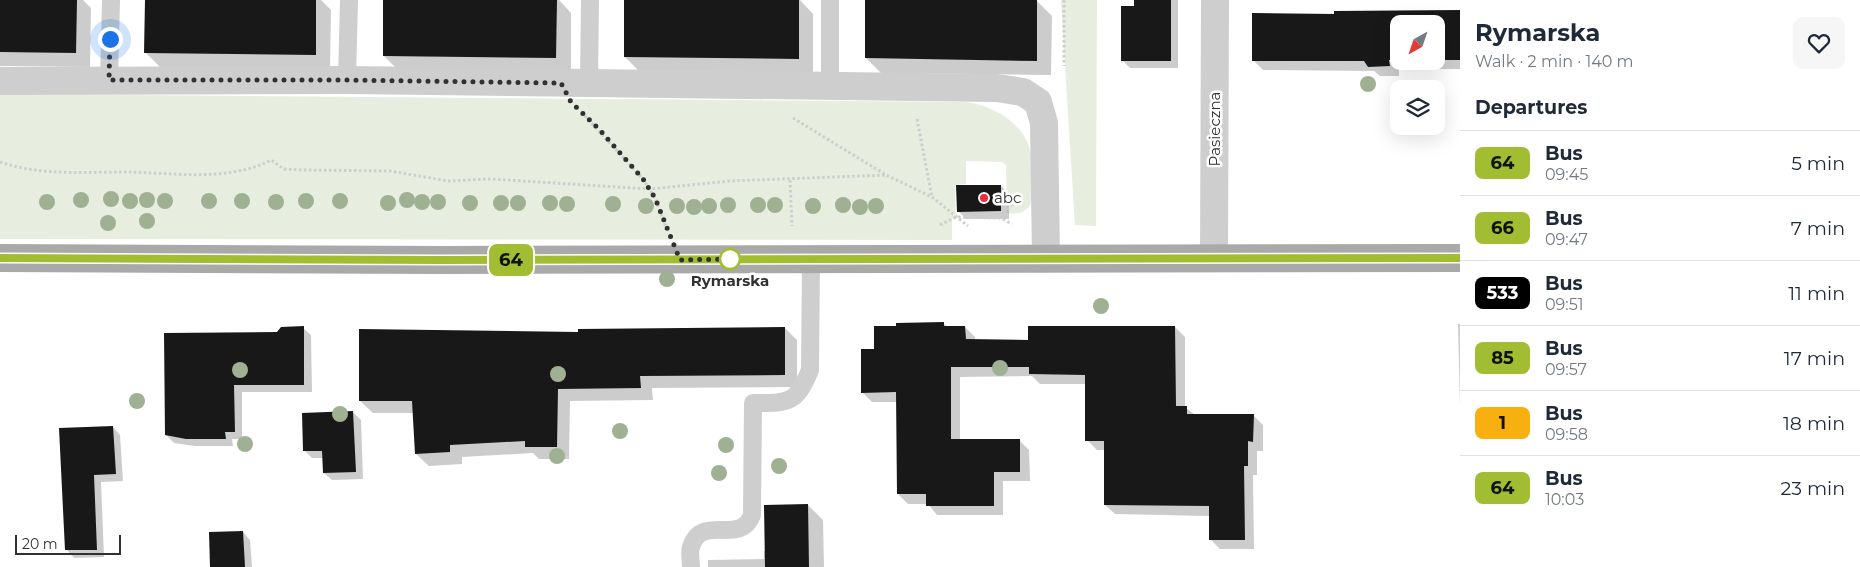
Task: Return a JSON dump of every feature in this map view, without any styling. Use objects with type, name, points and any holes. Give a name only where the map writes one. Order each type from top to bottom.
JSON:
[{"type":"main road","points":[[0,258],[680,260],[1214,257],[1460,258]]},
{"type":"street","name":"Pasieczna","points":[[1214,257],[1215,0]]},
{"type":"street","points":[[0,80],[347,80],[997,88],[1023,92],[1038,102],[1044,123],[1046,258]]},
{"type":"lane","points":[[109,80],[111,0]]},
{"type":"lane","points":[[347,80],[349,0]]},
{"type":"lane","points":[[589,84],[590,0]]},
{"type":"lane","points":[[830,0],[830,87]]},
{"type":"lane","points":[[691,567],[691,547],[698,536],[710,530],[740,530],[748,524],[752,515],[753,403],[784,403],[792,399],[800,390],[810,370],[811,259]]},
{"type":"path","points":[[1064,0],[1064,66]]},
{"type":"path","points":[[561,83],[571,102],[599,129],[643,179],[680,260]]},
{"type":"path","points":[[767,86],[776,103],[793,119],[886,175],[932,197],[971,228]]},
{"type":"path","points":[[910,87],[932,197]]},
{"type":"path","points":[[0,162],[46,171],[210,174],[241,171],[259,166],[271,160],[284,169],[390,171],[448,181],[491,179],[649,189],[729,181],[886,175]]},
{"type":"path","points":[[790,180],[793,233]]},
{"type":"path","points":[[956,217],[1001,218]]},
{"type":"green space","points":[[1061,0],[1097,0],[1096,226],[1075,225]]},
{"type":"green space","points":[[0,94],[967,102],[1002,114],[1022,133],[1027,141],[1031,155],[1034,185],[1028,208],[1018,213],[1007,213],[1006,165],[1002,162],[966,161],[966,184],[955,185],[956,219],[952,218],[952,240],[0,239]]},
{"type":"building","points":[[0,0],[77,0],[76,53],[0,52]]},
{"type":"building","points":[[145,0],[316,0],[316,55],[144,53]]},
{"type":"building","points":[[383,0],[557,0],[556,58],[383,56]]},
{"type":"building","points":[[624,0],[799,0],[799,59],[624,57]]},
{"type":"building","points":[[865,0],[1037,0],[1037,61],[865,58]]},
{"type":"building","points":[[1134,0],[1171,0],[1171,61],[1121,61],[1121,6],[1134,6]]},
{"type":"building","points":[[1460,10],[1460,60],[1445,60],[1445,15],[1390,15],[1390,66],[1368,67],[1364,61],[1252,61],[1252,13],[1334,14],[1334,11]]},
{"type":"building","points":[[956,185],[1001,185],[1001,211],[957,212]]},
{"type":"building","points":[[944,322],[944,326],[965,326],[966,339],[1028,340],[1028,326],[1175,326],[1176,406],[1187,406],[1187,414],[1254,414],[1253,442],[1248,441],[1248,466],[1244,466],[1245,540],[1209,540],[1209,506],[1104,505],[1104,441],[1085,441],[1085,375],[1029,374],[1029,367],[951,367],[951,439],[1020,439],[1020,472],[994,472],[994,506],[926,506],[926,494],[897,494],[896,392],[861,393],[861,349],[874,349],[874,326],[896,326],[896,323]]},
{"type":"building","points":[[304,326],[304,385],[234,385],[235,432],[225,432],[226,439],[186,439],[165,435],[164,333],[277,332],[281,327]]},
{"type":"building","points":[[785,327],[785,375],[640,376],[641,388],[558,389],[557,447],[525,447],[525,441],[450,445],[450,452],[415,454],[412,401],[359,401],[359,329],[578,332],[578,329]]},
{"type":"building","points":[[353,411],[356,472],[323,473],[322,451],[303,451],[302,413]]},
{"type":"building","points":[[113,426],[116,474],[94,475],[97,550],[65,550],[59,428]]},
{"type":"building","points":[[808,504],[809,567],[765,567],[764,505]]},
{"type":"building","points":[[243,531],[245,567],[210,567],[209,532]]},
{"type":"bus line","name":"64","points":[[0,258],[443,260],[1460,258]]},
{"type":"place","name":"abc","points":[[984,198]]},
{"type":"place","name":"Rymarska","points":[[730,259]]},
{"type":"route","points":[[110,39],[109,80],[347,80],[561,83],[571,102],[599,129],[643,179],[655,198],[680,260],[730,259]]}]
